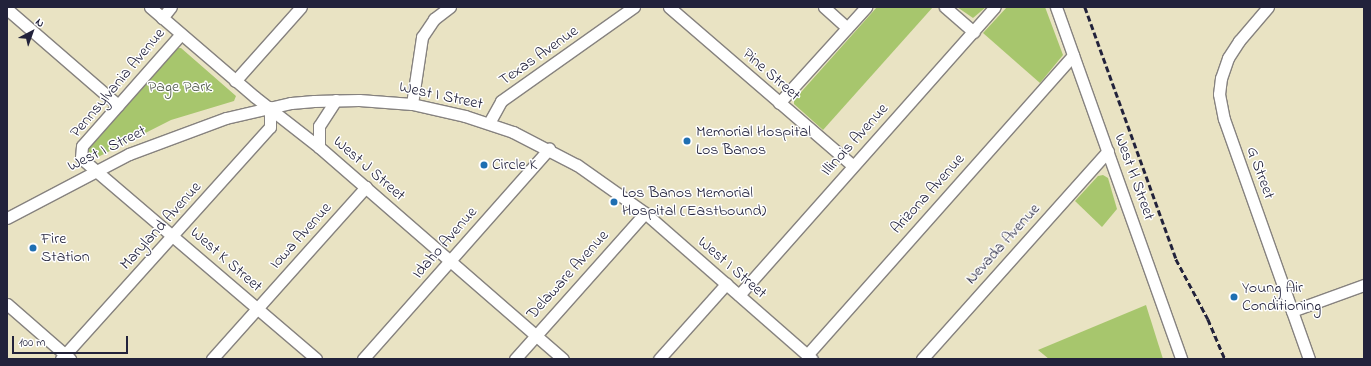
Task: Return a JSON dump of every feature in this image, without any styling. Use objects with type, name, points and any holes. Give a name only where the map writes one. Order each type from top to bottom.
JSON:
[{"type":"street","name":"West J Street","points":[[150,7],[235,81],[319,147],[366,187],[563,359]]},
{"type":"street","name":"Pennsylvania Avenue","points":[[162,18],[171,7]]},
{"type":"street","points":[[235,81],[301,7]]},
{"type":"street","points":[[412,104],[422,37],[434,19],[450,7]]},
{"type":"street","name":"Texas Avenue","points":[[489,123],[501,102],[634,7]]},
{"type":"street","name":"Pine Street","points":[[669,7],[853,166]]},
{"type":"street","points":[[824,7],[847,28]]},
{"type":"street","points":[[779,103],[866,7]]},
{"type":"street","points":[[945,7],[974,32]]},
{"type":"street","name":"Illinois Avenue","points":[[739,295],[995,7]]},
{"type":"street","name":"West H Street","points":[[1056,7],[1108,151],[1180,359]]},
{"type":"street","name":"G Street","points":[[1268,7],[1239,41],[1228,58],[1221,78],[1220,94],[1224,119],[1310,359]]},
{"type":"street","points":[[7,9],[118,105]]},
{"type":"street","name":"Pennsylvania Avenue","points":[[95,172],[81,158],[82,146],[181,34]]},
{"type":"street","name":"Arizona Avenue","points":[[810,357],[1073,55]]},
{"type":"street","points":[[319,147],[319,126],[336,100]]},
{"type":"street","name":"West I Street","points":[[7,218],[95,172],[189,130],[270,108],[336,100],[412,104],[489,123],[549,149],[606,184],[645,213],[810,357]]},
{"type":"street","name":"Maryland Avenue","points":[[66,358],[270,127],[270,108]]},
{"type":"street","name":"Idaho Avenue","points":[[363,359],[549,149]]},
{"type":"street","name":"Nevada Avenue","points":[[922,359],[1108,151]]},
{"type":"street","name":"West K Street","points":[[95,172],[174,236],[316,359]]},
{"type":"street","name":"Iowa Avenue","points":[[212,359],[366,187]]},
{"type":"street","name":"Delaware Avenue","points":[[515,359],[645,213]]},
{"type":"street","points":[[659,359],[726,284]]},
{"type":"street","points":[[1292,311],[1364,285]]},
{"type":"street","points":[[7,304],[66,358]]},
{"type":"green space","points":[[877,7],[933,7],[823,130],[794,104],[794,100]]},
{"type":"green space","points":[[957,7],[986,7],[973,18]]},
{"type":"green space","points":[[1007,7],[1045,7],[1063,55],[1040,83],[983,33]]},
{"type":"green space","name":"Page Park","points":[[176,48],[181,48],[236,96],[234,101],[171,120],[98,157],[94,156],[88,151],[88,147]]},
{"type":"green space","points":[[1103,175],[1108,178],[1117,209],[1102,227],[1075,201],[1098,176]]},
{"type":"green space","points":[[1146,305],[1163,359],[1049,359],[1038,350]]},
{"type":"railway","points":[[1085,7],[1176,259],[1208,319],[1225,359]]},
{"type":"place","name":"Memorial Hospital Los Banos","points":[[687,141]]},
{"type":"place","name":"Circle K","points":[[484,165]]},
{"type":"place","name":"Los Banos Memorial Hospital (Eastbound)","points":[[614,202]]},
{"type":"place","name":"Fire Station","points":[[33,248]]},
{"type":"place","name":"Young Air Conditioning","points":[[1234,297]]}]
